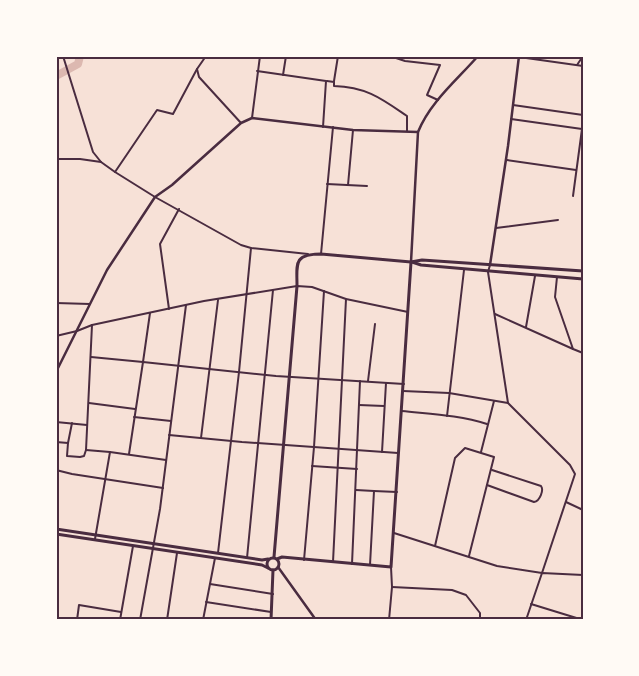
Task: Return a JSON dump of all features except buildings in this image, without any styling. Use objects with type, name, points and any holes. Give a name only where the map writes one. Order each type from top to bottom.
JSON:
[{"type":"main road","points":[[56,529],[247,558],[268,560],[282,558],[391,567],[404,384],[418,132],[422,122],[438,100],[478,56]]},
{"type":"main road","points":[[490,264],[514,105],[518,56]]},
{"type":"main road","points":[[56,372],[108,270],[155,197],[172,185],[241,122],[252,118],[354,130],[418,132]]},
{"type":"main road","points":[[314,620],[278,567],[279,563],[276,558],[297,286],[297,265],[302,257],[308,254],[321,254],[411,262],[464,270],[583,279]]},
{"type":"main road","points":[[411,262],[422,260],[583,272]]},
{"type":"main road","points":[[56,534],[262,565],[273,570]]},
{"type":"main road","points":[[268,560],[266,564],[268,568]]},
{"type":"main road","points":[[273,570],[278,567]]},
{"type":"main road","points":[[271,620],[273,570]]},
{"type":"street","points":[[63,56],[92,152],[101,162],[155,197],[241,244],[251,248],[308,254]]},
{"type":"street","points":[[115,172],[157,110],[173,114],[197,68],[206,56]]},
{"type":"street","points":[[252,118],[260,56]]},
{"type":"street","points":[[283,75],[286,56]]},
{"type":"street","points":[[338,56],[334,86],[353,87],[379,97],[408,116],[407,131]]},
{"type":"street","points":[[390,56],[440,65],[427,95],[438,100]]},
{"type":"street","points":[[518,56],[583,66]]},
{"type":"street","points":[[551,61],[553,56]]},
{"type":"street","points":[[577,65],[583,56]]},
{"type":"street","points":[[197,68],[199,77],[241,122]]},
{"type":"street","points":[[258,71],[334,82]]},
{"type":"street","points":[[323,127],[326,81]]},
{"type":"street","points":[[514,105],[583,115]]},
{"type":"street","points":[[511,119],[582,129],[582,141],[573,196]]},
{"type":"street","points":[[321,254],[333,127]]},
{"type":"street","points":[[348,185],[354,130]]},
{"type":"street","points":[[56,159],[80,159],[101,162]]},
{"type":"street","points":[[506,160],[576,170]]},
{"type":"street","points":[[328,184],[368,186]]},
{"type":"street","points":[[169,309],[160,244],[179,209]]},
{"type":"street","points":[[496,228],[558,220]]},
{"type":"street","points":[[218,553],[240,372],[251,248]]},
{"type":"street","points":[[490,264],[488,272],[508,403],[570,465],[575,474],[526,620]]},
{"type":"street","points":[[447,416],[464,270]]},
{"type":"street","points":[[526,328],[535,276]]},
{"type":"street","points":[[557,277],[555,297],[573,349]]},
{"type":"street","points":[[56,336],[77,331],[92,324],[186,305],[297,286],[312,287],[346,298],[408,312]]},
{"type":"street","points":[[247,558],[273,290]]},
{"type":"street","points":[[304,560],[314,447],[324,291]]},
{"type":"street","points":[[333,562],[346,298]]},
{"type":"street","points":[[201,438],[218,300]]},
{"type":"street","points":[[56,302],[90,304]]},
{"type":"street","points":[[140,620],[163,488],[186,305]]},
{"type":"street","points":[[129,454],[150,313]]},
{"type":"street","points":[[495,314],[583,353]]},
{"type":"street","points":[[72,423],[66,456],[82,457],[86,450],[88,425],[92,324]]},
{"type":"street","points":[[368,382],[375,324]]},
{"type":"street","points":[[91,357],[264,375],[404,384]]},
{"type":"street","points":[[352,564],[360,381]]},
{"type":"street","points":[[382,452],[386,383]]},
{"type":"street","points":[[403,391],[449,393],[508,403]]},
{"type":"street","points":[[480,452],[494,401]]},
{"type":"street","points":[[89,403],[135,409]]},
{"type":"street","points":[[359,405],[384,406]]},
{"type":"street","points":[[402,411],[477,420],[488,424]]},
{"type":"street","points":[[583,412],[583,419]]},
{"type":"street","points":[[134,417],[171,421]]},
{"type":"street","points":[[56,422],[88,425]]},
{"type":"street","points":[[169,435],[284,446],[399,453]]},
{"type":"street","points":[[56,442],[68,443]]},
{"type":"street","points":[[435,546],[455,458],[464,448],[480,452],[494,457],[469,556]]},
{"type":"street","points":[[86,450],[166,460]]},
{"type":"street","points":[[94,540],[110,452]]},
{"type":"street","points":[[312,466],[357,469]]},
{"type":"street","points":[[56,470],[163,488]]},
{"type":"street","points":[[488,485],[534,502],[538,500],[542,490],[541,486],[492,470]]},
{"type":"street","points":[[356,490],[397,492]]},
{"type":"street","points":[[370,565],[374,491]]},
{"type":"street","points":[[566,502],[583,510]]},
{"type":"street","points":[[394,533],[497,566],[542,573],[583,576]]},
{"type":"street","points":[[120,620],[133,546]]},
{"type":"street","points":[[167,620],[177,553]]},
{"type":"street","points":[[203,620],[215,558]]},
{"type":"street","points":[[389,620],[392,587],[391,567]]},
{"type":"street","points":[[210,584],[272,594]]},
{"type":"street","points":[[392,587],[452,590],[466,595],[480,613],[480,620]]},
{"type":"street","points":[[206,602],[272,612]]},
{"type":"street","points":[[531,604],[583,620]]},
{"type":"street","points":[[77,620],[79,605],[121,612]]},
{"type":"waterway","points":[[56,76],[78,64],[80,56]]}]
